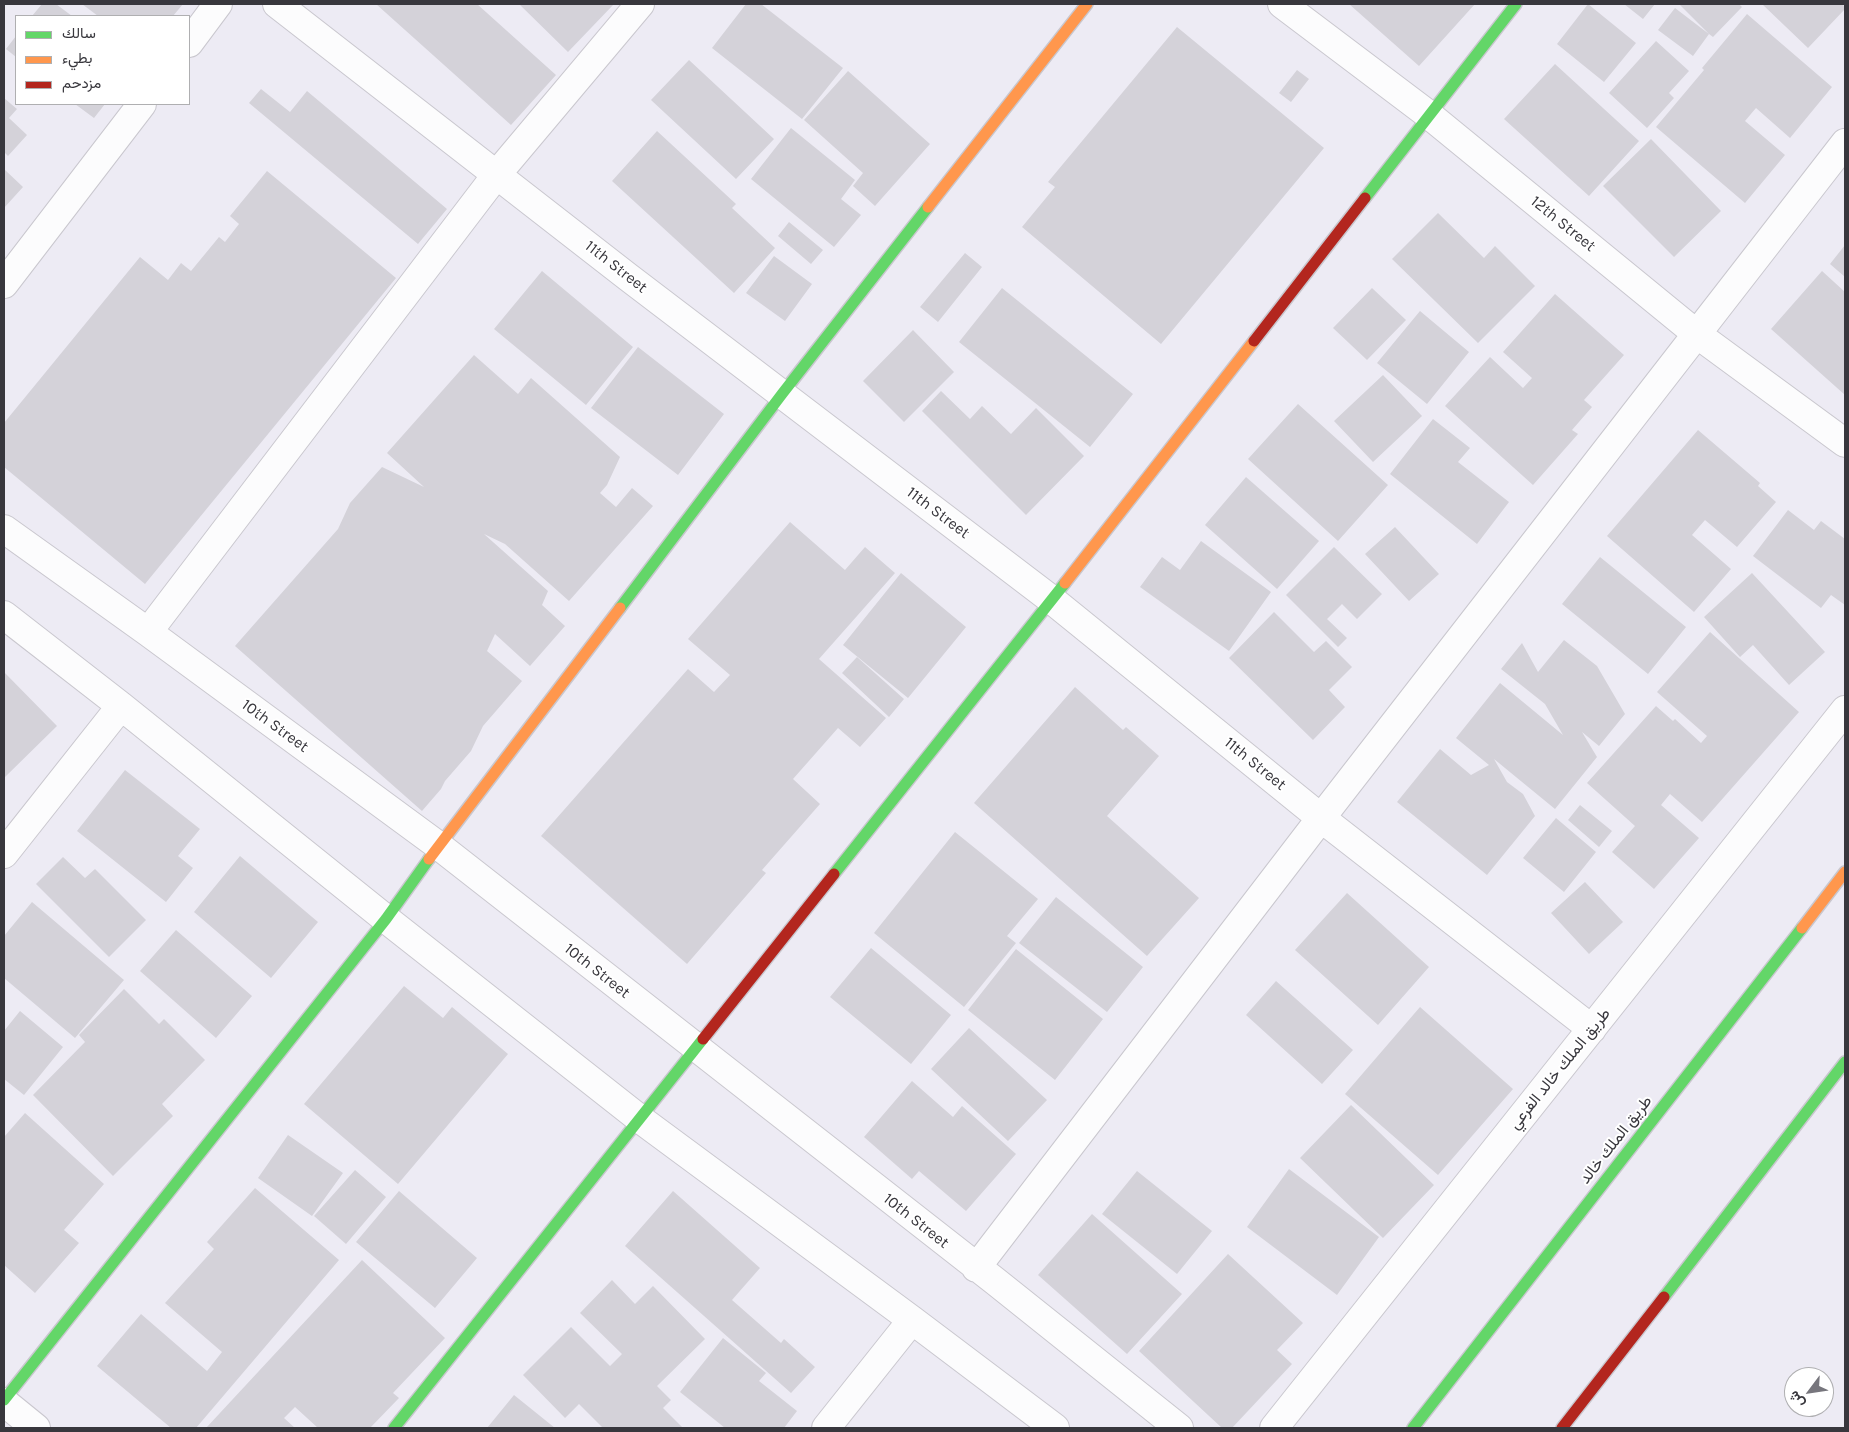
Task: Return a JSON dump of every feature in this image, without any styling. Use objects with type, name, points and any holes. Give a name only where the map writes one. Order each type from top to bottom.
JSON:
[{"type":"main road","points":[[4,1402],[386,919],[439,846],[782,394],[1087,4]]},
{"type":"main road","points":[[394,1428],[1052,600],[1516,4]]},
{"type":"main road","name":"طريق الملك خالد","points":[[1413,1428],[1845,872]]},
{"type":"main road","points":[[1562,1428],[1845,1062]]},
{"type":"street","points":[[190,41],[218,4]]},
{"type":"street","name":"11th Street","points":[[278,4],[782,394],[1052,600],[1321,818],[1592,1029]]},
{"type":"street","points":[[148,632],[497,174],[640,4]]},
{"type":"street","name":"12th Street","points":[[1282,4],[1430,116],[1698,334],[1845,443]]},
{"type":"street","points":[[4,284],[141,105]]},
{"type":"street","points":[[976,1268],[1321,818],[1845,143]]},
{"type":"street","name":"10th Street","points":[[4,529],[148,632],[439,846],[1180,1428]]},
{"type":"street","points":[[4,615],[640,1118],[1055,1428]]},
{"type":"street","points":[[4,854],[121,706]]},
{"type":"street","name":"طريق الملك خالد الفرعي","points":[[1274,1428],[1845,710]]},
{"type":"street","points":[[826,1428],[912,1320]]},
{"type":"street","points":[[4,1402],[36,1428]]},
{"type":"building","points":[[42,4],[56,4],[71,15],[33,15]]},
{"type":"building","points":[[82,4],[183,4],[174,15],[97,15]]},
{"type":"building","points":[[376,4],[477,4],[556,75],[511,125]]},
{"type":"building","points":[[519,4],[614,4],[568,52]]},
{"type":"building","points":[[746,4],[761,4],[843,68],[802,119],[712,48]]},
{"type":"building","points":[[1349,4],[1475,4],[1419,66]]},
{"type":"building","points":[[1588,4],[1636,43],[1604,82],[1557,44]]},
{"type":"building","points":[[1624,4],[1655,4],[1643,19]]},
{"type":"building","points":[[1679,4],[1739,4],[1742,7],[1713,37]]},
{"type":"building","points":[[1762,4],[1843,4],[1845,9],[1808,48]]},
{"type":"building","points":[[1675,8],[1709,34],[1693,56],[1658,30]]},
{"type":"building","points":[[1747,14],[1832,87],[1790,138],[1756,108],[1745,121],[1785,155],[1745,203],[1656,127],[1704,70],[1702,68]]},
{"type":"building","points":[[1177,27],[1324,148],[1161,344],[1022,227],[1055,187],[1048,182]]},
{"type":"building","points":[[15,37],[15,56],[6,49]]},
{"type":"building","points":[[1656,41],[1689,71],[1669,93],[1674,98],[1647,128],[1609,93]]},
{"type":"building","points":[[689,60],[774,139],[736,179],[651,100]]},
{"type":"building","points":[[1555,64],[1639,141],[1589,196],[1504,119]]},
{"type":"building","points":[[1297,70],[1309,79],[1291,102],[1279,93]]},
{"type":"building","points":[[848,71],[930,144],[875,206],[853,186],[863,173],[804,120]]},
{"type":"building","points":[[261,89],[290,112],[307,91],[447,209],[418,244],[249,103]]},
{"type":"building","points":[[4,98],[17,109],[9,118],[27,135],[8,156],[4,152]]},
{"type":"building","points":[[76,105],[104,105],[94,118]]},
{"type":"building","points":[[791,128],[855,180],[841,199],[861,215],[834,247],[751,179]]},
{"type":"building","points":[[657,131],[736,204],[732,208],[775,248],[734,293],[612,181]]},
{"type":"building","points":[[1651,139],[1721,211],[1674,257],[1603,186]]},
{"type":"building","points":[[4,169],[23,187],[4,208]]},
{"type":"building","points":[[267,171],[396,278],[145,584],[4,467],[4,423],[140,257],[168,280],[181,263],[191,271],[219,237],[225,242],[239,224],[230,216]]},
{"type":"building","points":[[1438,213],[1484,258],[1495,246],[1535,286],[1478,343],[1392,259]]},
{"type":"building","points":[[789,222],[823,250],[811,264],[778,236]]},
{"type":"building","points":[[1845,245],[1845,277],[1830,264]]},
{"type":"building","points":[[965,253],[982,267],[938,322],[920,307]]},
{"type":"building","points":[[774,256],[812,284],[785,321],[746,293]]},
{"type":"building","points":[[542,271],[633,347],[586,405],[494,329]]},
{"type":"building","points":[[1822,271],[1845,292],[1845,395],[1771,329]]},
{"type":"building","points":[[1002,288],[1133,394],[1090,447],[959,342]]},
{"type":"building","points":[[1372,288],[1406,320],[1367,360],[1333,328]]},
{"type":"building","points":[[1555,294],[1624,355],[1584,400],[1592,407],[1572,430],[1578,434],[1533,485],[1445,406],[1490,357],[1523,388],[1532,378],[1503,352]]},
{"type":"building","points":[[1420,311],[1469,352],[1427,404],[1377,363]]},
{"type":"building","points":[[913,330],[954,372],[904,422],[863,381]]},
{"type":"building","points":[[638,347],[724,414],[678,475],[591,408]]},
{"type":"building","points":[[474,355],[518,394],[531,378],[620,457],[607,485],[600,493],[616,507],[632,488],[653,506],[569,601],[505,544],[484,534],[548,591],[542,605],[565,626],[530,666],[495,634],[487,651],[522,681],[483,726],[471,751],[422,811],[235,646],[338,529],[350,503],[382,467],[424,487],[387,453]]},
{"type":"building","points":[[1383,375],[1422,416],[1373,462],[1334,421]]},
{"type":"building","points":[[941,391],[970,419],[982,406],[1011,434],[1036,408],[1084,456],[1026,515],[922,411]]},
{"type":"building","points":[[1298,404],[1388,485],[1338,541],[1248,459]]},
{"type":"building","points":[[1433,419],[1470,448],[1458,462],[1509,502],[1477,544],[1390,474]]},
{"type":"building","points":[[1698,430],[1760,483],[1758,486],[1776,502],[1737,547],[1705,520],[1692,535],[1731,569],[1694,612],[1607,536]]},
{"type":"building","points":[[1246,477],[1319,541],[1277,589],[1205,525]]},
{"type":"building","points":[[1788,510],[1814,530],[1821,521],[1845,539],[1845,605],[1831,595],[1821,608],[1753,556]]},
{"type":"building","points":[[790,522],[845,570],[865,547],[895,573],[819,659],[886,718],[860,747],[838,728],[793,779],[820,804],[762,870],[766,873],[687,964],[541,836],[688,669],[714,692],[730,675],[688,639]]},
{"type":"building","points":[[1395,527],[1439,574],[1409,601],[1365,554]]},
{"type":"building","points":[[1201,541],[1271,592],[1229,651],[1140,587],[1162,557],[1180,570]]},
{"type":"building","points":[[1334,547],[1382,594],[1357,619],[1342,604],[1327,619],[1347,638],[1338,647],[1286,595]]},
{"type":"building","points":[[1600,557],[1686,627],[1648,674],[1562,604]]},
{"type":"building","points":[[901,573],[966,627],[908,698],[843,645]]},
{"type":"building","points":[[1752,573],[1825,652],[1789,685],[1753,645],[1740,657],[1704,617]]},
{"type":"building","points":[[1274,612],[1314,652],[1326,641],[1352,667],[1329,690],[1345,707],[1313,740],[1229,658]]},
{"type":"building","points":[[1710,632],[1799,712],[1702,822],[1670,794],[1661,805],[1699,838],[1654,889],[1612,852],[1635,826],[1587,783],[1656,706],[1673,721],[1675,719],[1701,743],[1707,736],[1657,692]]},
{"type":"building","points":[[1564,640],[1597,666],[1625,714],[1599,746],[1582,732],[1597,757],[1555,809],[1494,759],[1507,782],[1523,794],[1535,816],[1487,875],[1397,802],[1440,749],[1471,775],[1489,765],[1456,738],[1500,683],[1563,735],[1545,704],[1501,669],[1522,643],[1538,672]]},
{"type":"building","points":[[857,657],[904,699],[889,717],[842,673]]},
{"type":"building","points":[[4,672],[57,726],[4,778]]},
{"type":"building","points":[[1075,687],[1123,730],[1126,727],[1159,756],[1107,816],[1199,898],[1147,956],[974,803]]},
{"type":"building","points":[[125,770],[200,829],[178,856],[193,868],[166,902],[77,831]]},
{"type":"building","points":[[1580,805],[1612,831],[1599,847],[1568,820]]},
{"type":"building","points":[[1556,818],[1596,852],[1564,892],[1523,858]]},
{"type":"building","points":[[955,832],[1038,899],[1007,936],[1016,943],[964,1007],[874,933]]},
{"type":"building","points":[[240,856],[318,922],[271,978],[194,912]]},
{"type":"building","points":[[63,857],[85,878],[95,869],[146,920],[109,957],[36,884]]},
{"type":"building","points":[[1585,882],[1623,922],[1589,954],[1551,913]]},
{"type":"building","points":[[1347,893],[1429,967],[1378,1025],[1295,950]]},
{"type":"building","points":[[1056,897],[1143,967],[1107,1012],[1019,943]]},
{"type":"building","points":[[32,902],[124,980],[75,1038],[4,978],[4,936]]},
{"type":"building","points":[[176,930],[252,996],[216,1038],[140,971]]},
{"type":"building","points":[[871,948],[951,1015],[911,1064],[830,997]]},
{"type":"building","points":[[1016,949],[1103,1019],[1055,1080],[968,1010]]},
{"type":"building","points":[[1276,981],[1353,1050],[1322,1084],[1246,1015]]},
{"type":"building","points":[[404,986],[443,1018],[452,1007],[508,1054],[398,1184],[304,1104]]},
{"type":"building","points":[[124,989],[159,1024],[164,1019],[205,1060],[162,1104],[173,1116],[113,1176],[33,1095],[85,1042],[79,1035]]},
{"type":"building","points":[[1420,1007],[1513,1089],[1438,1175],[1345,1094]]},
{"type":"building","points":[[20,1011],[63,1047],[24,1095],[4,1079],[4,1031]]},
{"type":"building","points":[[969,1028],[1047,1100],[1008,1141],[931,1069]]},
{"type":"building","points":[[912,1081],[953,1117],[962,1106],[1016,1154],[966,1211],[919,1171],[912,1179],[864,1137]]},
{"type":"building","points":[[1351,1105],[1434,1185],[1383,1238],[1300,1158]]},
{"type":"building","points":[[25,1113],[104,1184],[64,1230],[79,1243],[35,1293],[4,1265],[4,1137]]},
{"type":"building","points":[[288,1135],[343,1173],[312,1216],[258,1178]]},
{"type":"building","points":[[1289,1169],[1379,1237],[1337,1295],[1247,1227]]},
{"type":"building","points":[[355,1170],[386,1197],[346,1244],[314,1216]]},
{"type":"building","points":[[1137,1171],[1212,1231],[1177,1274],[1102,1214]]},
{"type":"building","points":[[255,1188],[339,1260],[196,1428],[171,1428],[97,1366],[141,1314],[207,1371],[222,1352],[165,1303],[214,1249],[207,1242]]},
{"type":"building","points":[[399,1191],[477,1258],[435,1308],[356,1242]]},
{"type":"building","points":[[673,1191],[760,1268],[732,1300],[781,1343],[784,1339],[815,1367],[791,1393],[625,1246]]},
{"type":"building","points":[[1092,1214],[1182,1294],[1127,1354],[1038,1275]]},
{"type":"building","points":[[1228,1254],[1303,1323],[1277,1350],[1292,1364],[1232,1428],[1222,1428],[1139,1351]]},
{"type":"building","points":[[362,1260],[445,1338],[393,1393],[399,1398],[370,1428],[318,1428],[295,1407],[284,1418],[295,1428],[206,1428]]},
{"type":"building","points":[[612,1280],[635,1304],[653,1286],[705,1339],[657,1386],[671,1400],[663,1408],[683,1428],[603,1428],[579,1404],[565,1418],[523,1375],[571,1327],[610,1366],[622,1354],[580,1313]]},
{"type":"building","points":[[723,1338],[766,1373],[759,1381],[797,1411],[784,1428],[725,1428],[680,1392]]},
{"type":"building","points":[[514,1395],[555,1428],[487,1428]]},
{"type":"traffic: fast","points":[[1365,198],[1516,4]]},
{"type":"traffic: fast","points":[[620,608],[782,394],[928,207]]},
{"type":"traffic: fast","points":[[834,874],[1065,583]]},
{"type":"traffic: fast","points":[[4,1400],[386,919],[429,859]]},
{"type":"traffic: fast","points":[[1413,1428],[1802,928]]},
{"type":"traffic: fast","points":[[394,1428],[703,1039]]},
{"type":"traffic: fast","points":[[1664,1297],[1845,1062]]},
{"type":"traffic: slow","points":[[928,207],[1087,4]]},
{"type":"traffic: slow","points":[[1065,583],[1254,341]]},
{"type":"traffic: slow","points":[[429,859],[620,608]]},
{"type":"traffic: slow","points":[[1802,928],[1845,872]]},
{"type":"traffic: jam","points":[[1254,341],[1365,198]]},
{"type":"traffic: jam","points":[[703,1039],[834,874]]},
{"type":"traffic: jam","points":[[1562,1428],[1664,1297]]}]
